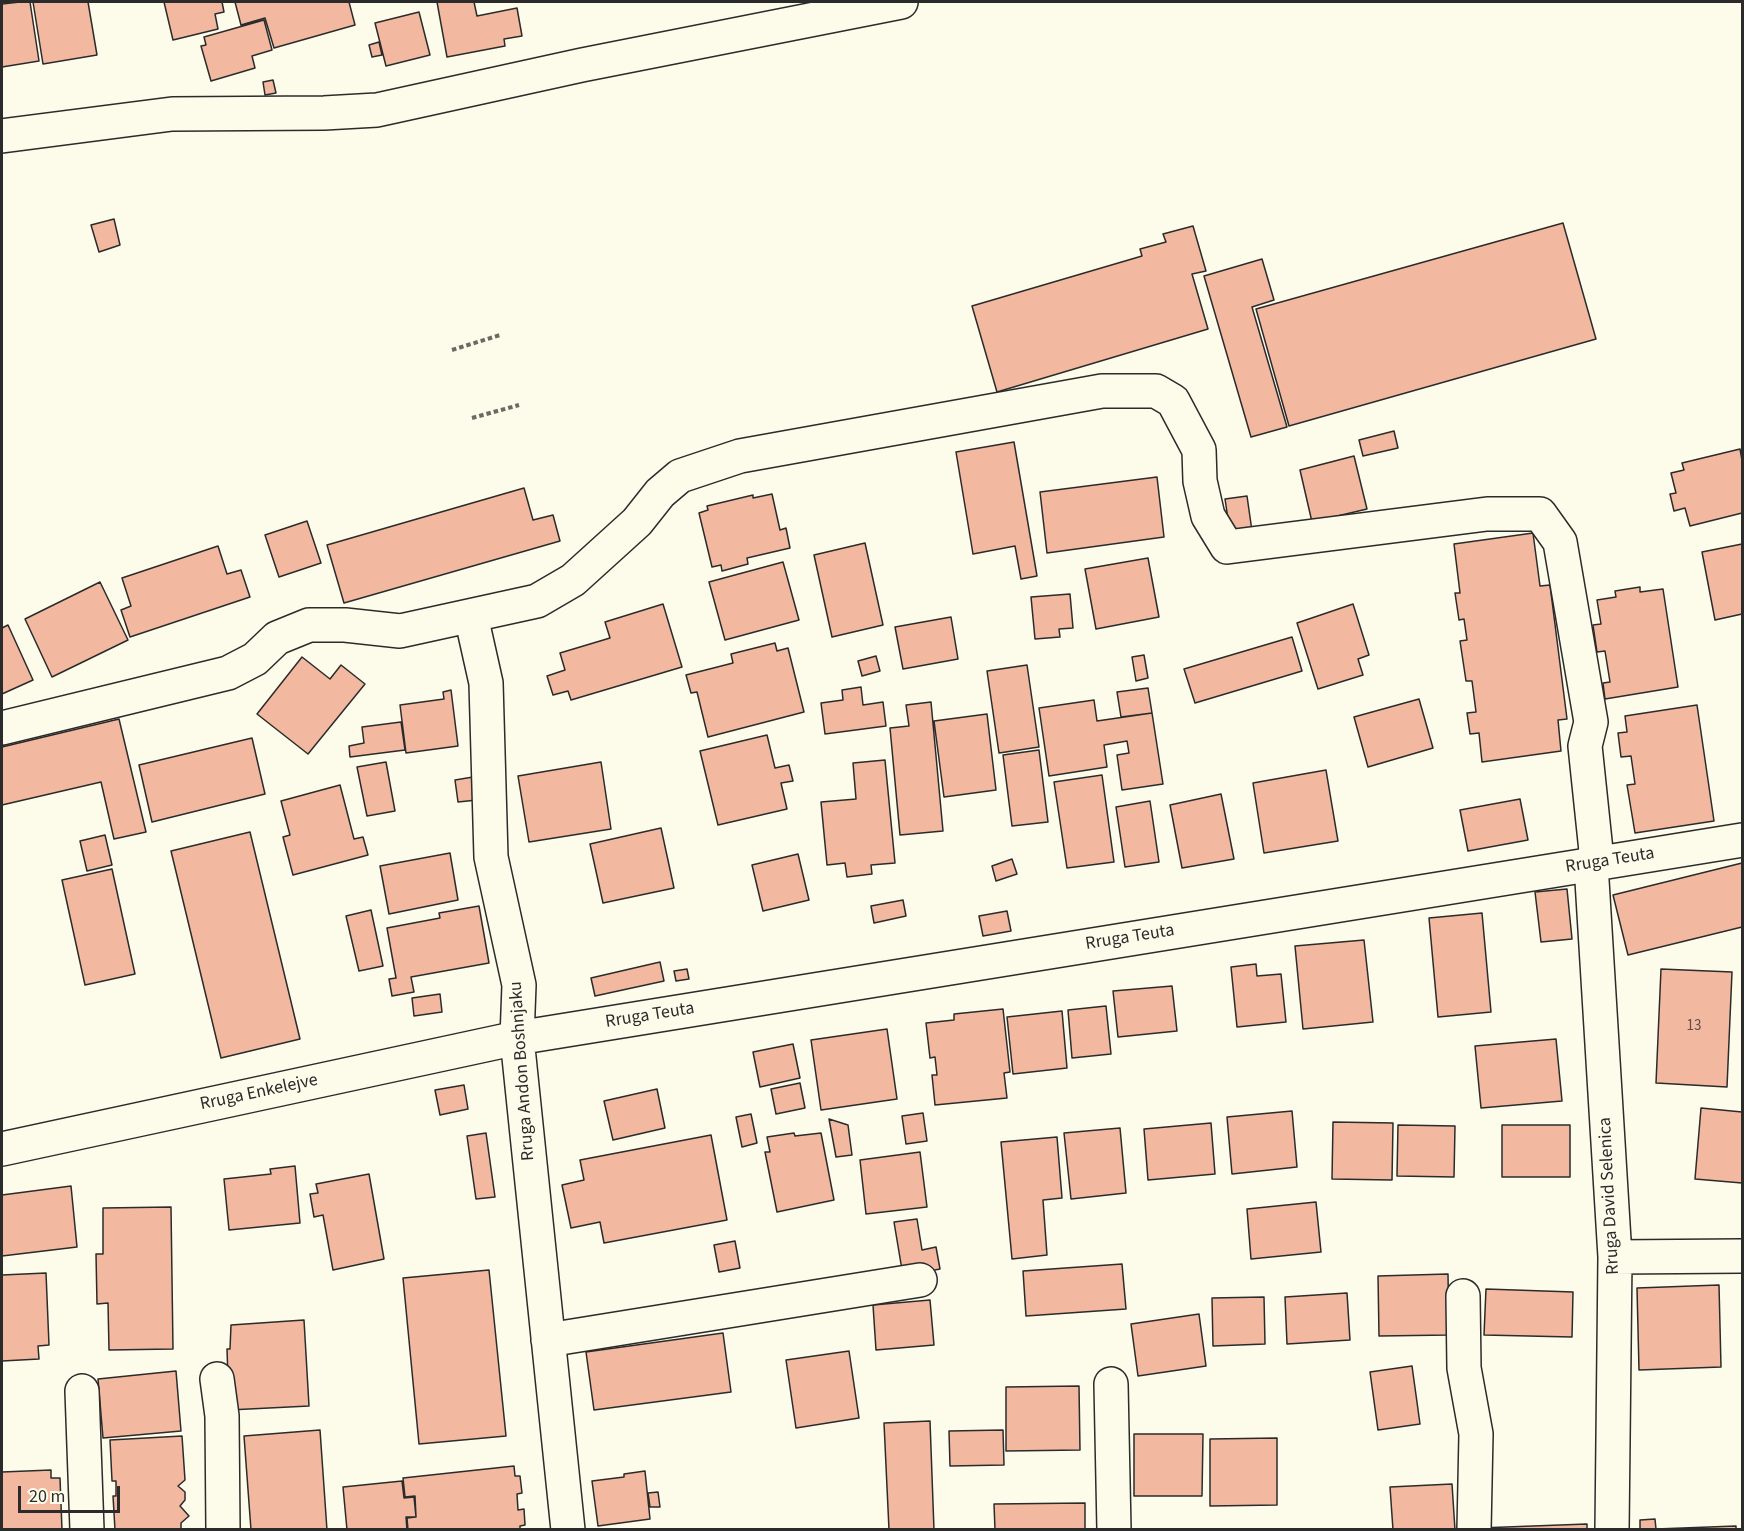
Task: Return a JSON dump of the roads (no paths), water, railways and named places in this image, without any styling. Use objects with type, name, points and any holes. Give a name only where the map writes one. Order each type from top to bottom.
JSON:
[{"type":"street","points":[[2,136],[172,114],[324,113],[377,110],[582,65],[901,2]]},
{"type":"street","name":"Rruga David Selenica","points":[[471,616],[537,601],[573,580],[637,522],[660,493],[680,476],[740,456],[1102,391],[1156,392],[1173,401],[1199,450],[1200,481],[1208,516],[1227,547],[1488,514],[1540,514],[1560,543],[1590,722],[1585,746],[1596,851],[1591,864],[1615,1257],[1612,1530]]},
{"type":"street","points":[[2,728],[228,673],[255,659],[277,638],[309,625],[345,625],[400,631],[471,616]]},
{"type":"street","name":"Rruga Andon Boshnjaku","points":[[471,616],[486,683],[491,857],[519,985],[517,1038],[568,1530]]},
{"type":"street","name":"Rruga Teuta","points":[[517,1038],[1743,840]]},
{"type":"street","name":"Rruga Enkelejve","points":[[2,1149],[517,1038]]},
{"type":"street","points":[[1615,1257],[1743,1256]]},
{"type":"street","points":[[548,1340],[920,1280]]},
{"type":"street","points":[[1463,1296],[1464,1368],[1476,1434],[1474,1530]]},
{"type":"street","points":[[217,1379],[222,1416],[223,1530]]},
{"type":"street","points":[[1111,1384],[1114,1530]]},
{"type":"street","points":[[82,1390],[87,1530]]}]
